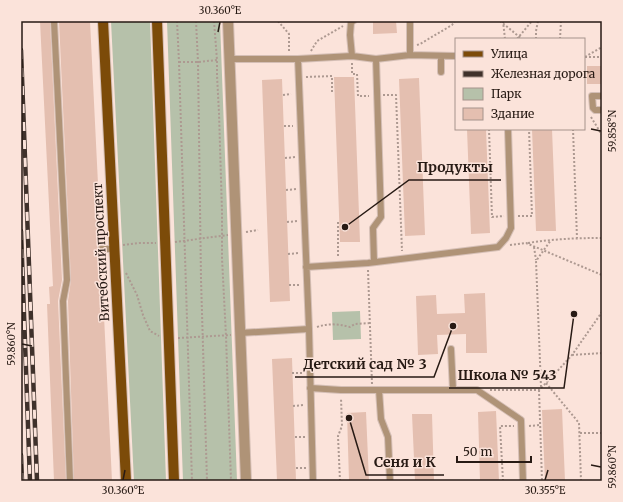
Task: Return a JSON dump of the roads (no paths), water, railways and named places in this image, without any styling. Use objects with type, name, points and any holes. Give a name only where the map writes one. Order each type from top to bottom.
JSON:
[{"type":"main road","name":"Витебский проспект","points":[[103,21],[126,481]]},
{"type":"main road","points":[[157,21],[174,481]]},
{"type":"street","points":[[228,21],[246,481]]},
{"type":"lane","points":[[54,21],[69,250],[67,280],[63,301],[70,481]]},
{"type":"lane","points":[[352,21],[350,35],[352,56]]},
{"type":"lane","points":[[410,21],[410,55]]},
{"type":"lane","points":[[230,59],[298,59],[352,56],[376,59],[410,55],[455,56]]},
{"type":"lane","points":[[441,56],[441,72]]},
{"type":"lane","points":[[298,59],[309,329],[313,481]]},
{"type":"lane","points":[[371,262],[373,228],[381,217],[376,59]]},
{"type":"lane","points":[[602,96],[592,96],[593,108],[595,110],[602,110]]},
{"type":"lane","points":[[306,267],[339,266],[498,246],[506,238],[511,228],[508,130]]},
{"type":"lane","points":[[101,249],[114,249]]},
{"type":"lane","points":[[240,333],[309,329]]},
{"type":"lane","points":[[451,349],[452,390]]},
{"type":"lane","points":[[310,388],[323,390],[477,390],[521,420],[523,481]]},
{"type":"lane","points":[[376,390],[381,419],[388,437],[390,481]]},
{"type":"railway","points":[[21,50],[37,481]]},
{"type":"railway","points":[[21,231],[30,481]]},
{"type":"railway","points":[[21,455],[22,481]]},
{"type":"place","name":"Продукты","points":[[345,227]]},
{"type":"place","name":"Школа № 543","points":[[574,314]]},
{"type":"place","name":"Детский сад № 3","points":[[453,326]]},
{"type":"place","name":"Сеня и К","points":[[349,418]]}]
